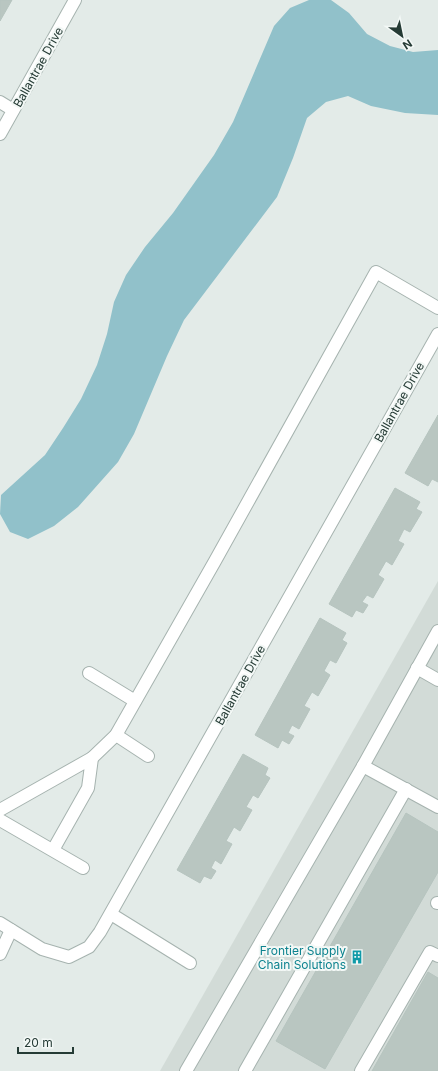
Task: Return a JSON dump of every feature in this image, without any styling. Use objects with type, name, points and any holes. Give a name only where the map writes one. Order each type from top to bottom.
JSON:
[{"type":"street","name":"Ballantrae Drive","points":[[0,134],[75,0]]},
{"type":"street","points":[[0,102],[14,110]]},
{"type":"street","points":[[0,810],[92,758],[116,735],[376,272],[438,308]]},
{"type":"street","name":"Ballantrae Drive","points":[[5,926],[42,949],[69,957],[89,947],[100,932],[438,334]]},
{"type":"street","points":[[186,1071],[363,766],[438,631]]},
{"type":"street","points":[[417,668],[438,680]]},
{"type":"street","points":[[89,673],[135,702]]},
{"type":"street","points":[[116,735],[148,756]]},
{"type":"street","points":[[53,850],[88,788],[92,758]]},
{"type":"street","points":[[363,766],[438,807]]},
{"type":"street","points":[[245,1071],[406,789]]},
{"type":"street","points":[[0,820],[83,868]]},
{"type":"street","points":[[111,914],[190,963]]},
{"type":"street","points":[[0,954],[5,926]]},
{"type":"street","points":[[361,1071],[430,952],[438,956]]},
{"type":"shaded area","points":[[438,581],[438,1071],[160,1071]]},
{"type":"water","points":[[309,0],[331,0],[349,13],[367,34],[390,46],[413,52],[438,50],[438,115],[405,113],[371,106],[348,96],[326,102],[307,118],[277,197],[184,320],[134,434],[118,462],[78,507],[54,526],[28,539],[10,532],[0,514],[1,495],[45,455],[63,428],[81,399],[97,365],[107,334],[114,302],[126,275],[145,247],[173,213],[214,155],[233,122],[274,26],[290,8]]},
{"type":"building","points":[[0,0],[12,0],[0,21]]},
{"type":"building","points":[[438,415],[438,482],[432,479],[428,486],[405,473]]},
{"type":"building","points":[[395,488],[420,502],[416,509],[422,512],[410,532],[404,529],[398,541],[404,544],[392,565],[386,561],[378,575],[384,579],[373,598],[367,595],[362,602],[368,605],[363,613],[356,610],[352,617],[329,604]]},
{"type":"building","points":[[320,618],[346,633],[342,640],[347,643],[336,663],[330,660],[324,671],[330,675],[318,696],[312,692],[304,706],[310,709],[299,729],[292,725],[288,733],[294,736],[289,744],[282,740],[278,748],[255,735]]},
{"type":"building","points":[[243,754],[268,768],[265,775],[270,778],[258,798],[253,795],[246,807],[252,810],[240,831],[234,827],[226,841],[232,844],[221,864],[215,860],[211,868],[216,871],[211,879],[204,876],[200,883],[177,870]]},
{"type":"building","name":"Frontier Supply Chain Solutions","points":[[406,813],[438,832],[438,872],[325,1069],[276,1041]]},
{"type":"building","points":[[428,972],[438,978],[438,1071],[372,1071]]},
{"type":"place","name":"Frontier Supply Chain Solutions","points":[[357,957]]}]
